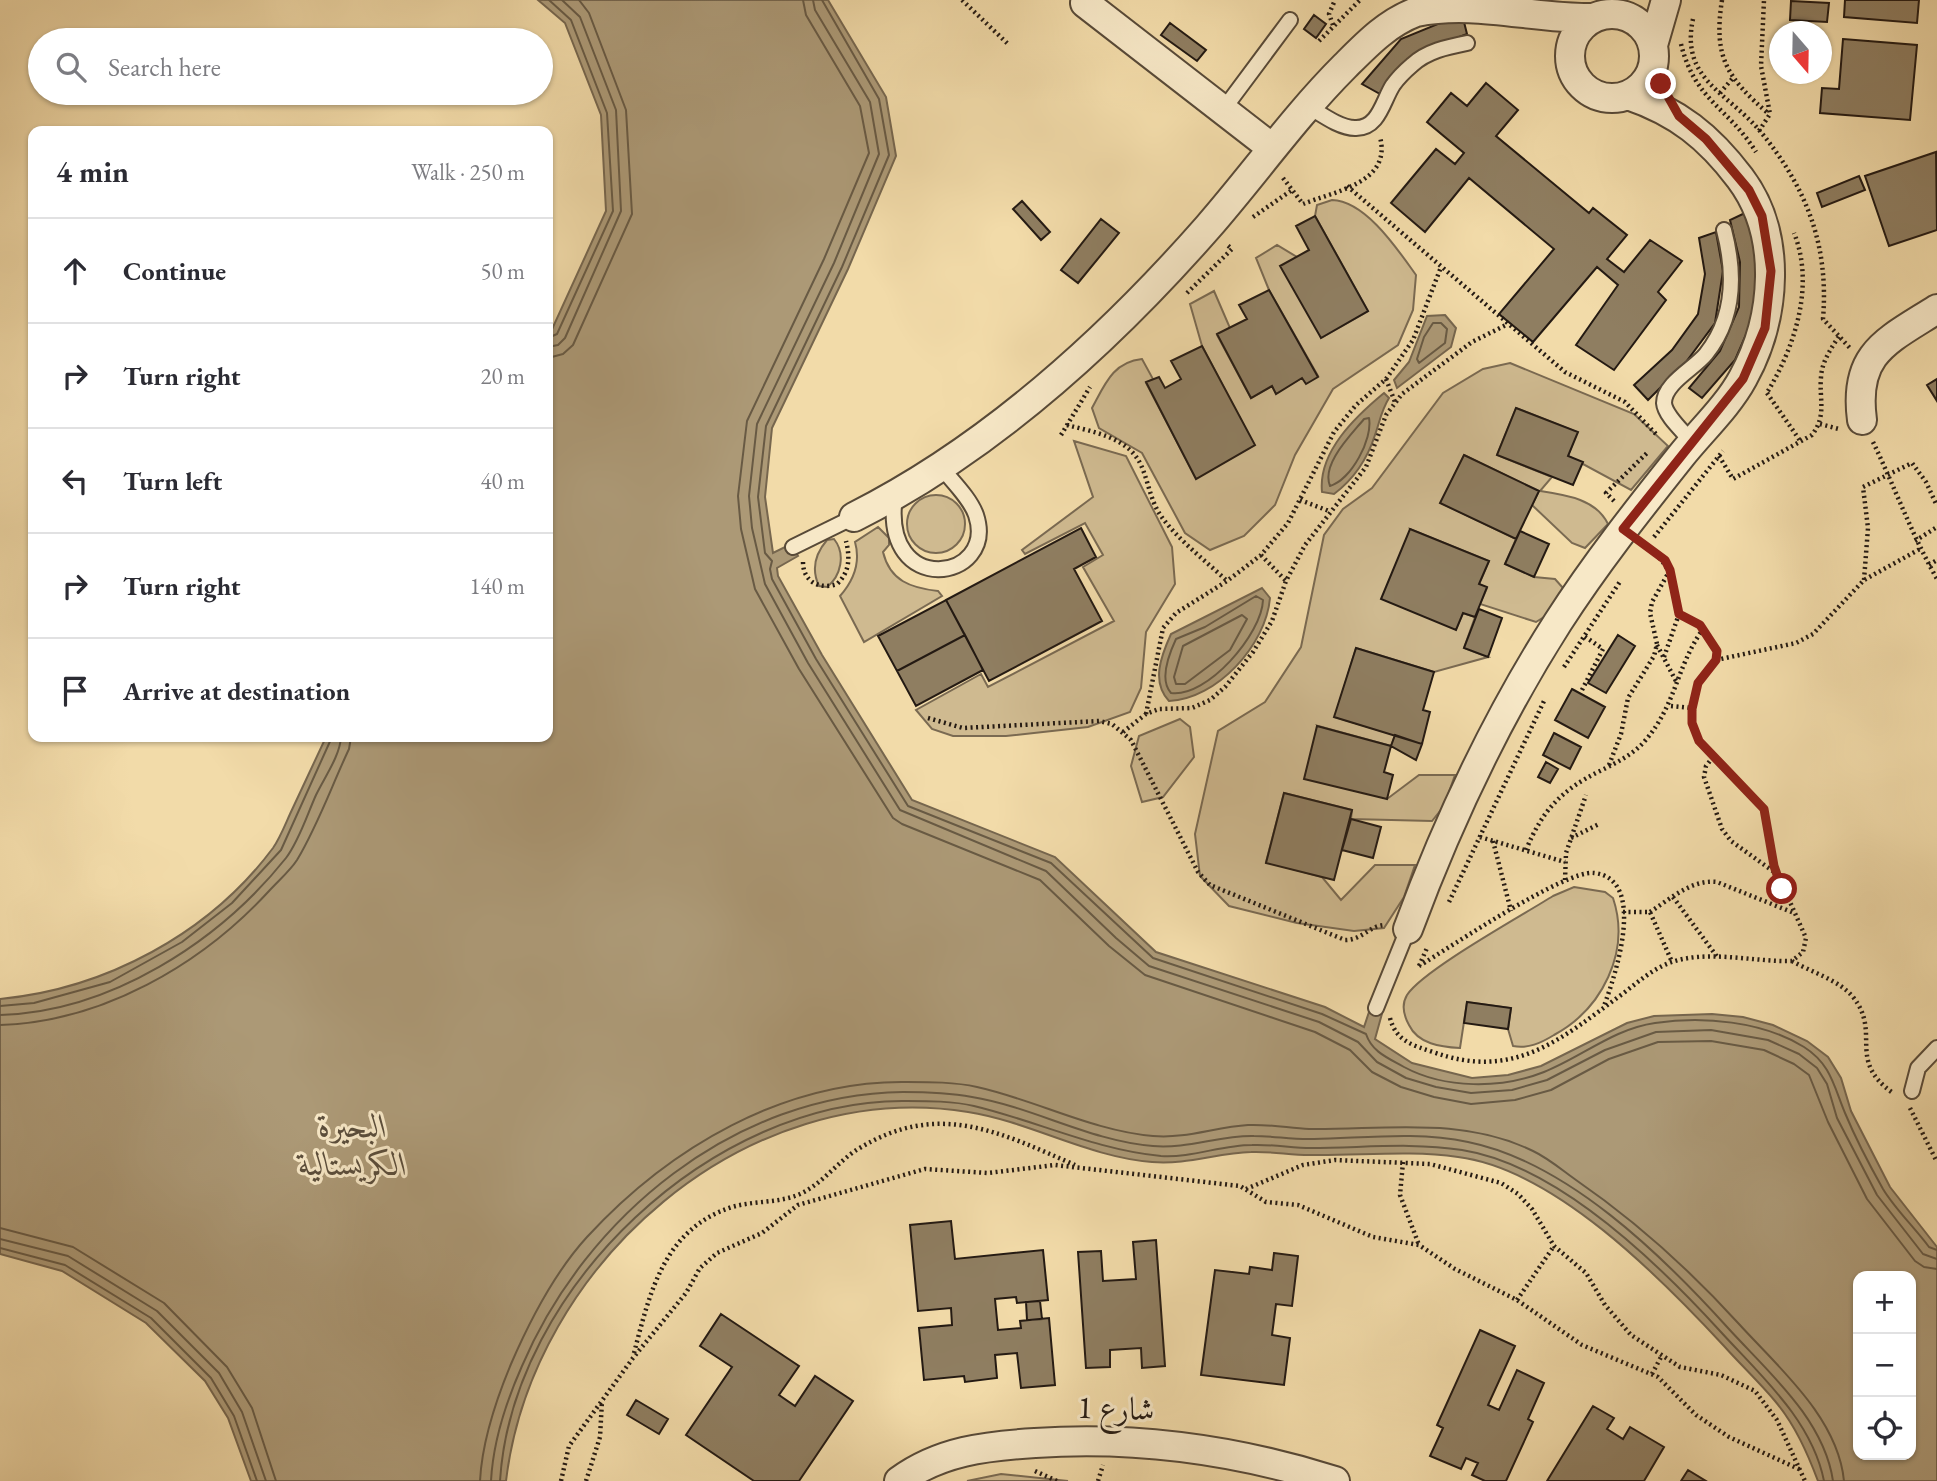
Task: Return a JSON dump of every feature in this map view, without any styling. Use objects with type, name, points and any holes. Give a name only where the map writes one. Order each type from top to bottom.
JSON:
[{"type":"street","points":[[1528,13],[1551,28],[1569,50],[1576,78],[1586,89],[1599,96],[1614,98],[1628,95],[1641,86],[1653,56],[1666,0]]},
{"type":"street","points":[[846,521],[895,496],[941,467],[1037,396],[1121,319],[1208,227],[1306,105],[1378,33],[1415,12],[1455,1],[1475,1],[1528,13],[1592,18]]},
{"type":"street","points":[[1085,3],[1223,110],[1269,152]]},
{"type":"street","points":[[1569,50],[1582,26],[1592,18],[1626,7],[1647,31],[1653,56],[1679,116]]},
{"type":"street","points":[[1408,929],[1463,792],[1524,678],[1599,559],[1743,379],[1765,328],[1771,271],[1762,216],[1749,190],[1706,139],[1679,116],[1628,95]]},
{"type":"street","points":[[1862,420],[1858,392],[1866,366],[1882,346],[1937,309]]},
{"type":"street","name":"شارع 1","points":[[899,1481],[916,1468],[958,1452],[995,1446],[1085,1440],[1192,1448],[1271,1463],[1335,1481]]},
{"type":"lane","points":[[1223,110],[1290,20]]},
{"type":"lane","points":[[1306,105],[1355,128],[1366,126],[1375,120],[1393,85],[1413,64],[1438,49],[1467,43]]},
{"type":"lane","points":[[1695,439],[1667,411],[1664,403],[1671,387],[1707,353],[1726,319],[1732,280],[1724,230]]},
{"type":"lane","points":[[895,496],[892,515],[895,534],[904,551],[917,565],[931,570],[946,570],[960,564],[971,554],[978,541],[979,526],[975,512],[941,467]]},
{"type":"lane","points":[[793,547],[846,521]]},
{"type":"lane","points":[[1376,1008],[1408,929]]},
{"type":"lane","points":[[1912,1091],[1918,1068],[1937,1048]]},
{"type":"path","points":[[962,0],[1009,46]]},
{"type":"path","points":[[1333,26],[1329,15],[1335,0]]},
{"type":"path","points":[[1319,41],[1360,0]]},
{"type":"path","points":[[1722,0],[1718,22],[1721,51],[1732,79],[1770,114]]},
{"type":"path","points":[[1759,131],[1770,114],[1760,65],[1764,0]]},
{"type":"path","points":[[1720,93],[1732,79]]},
{"type":"path","points":[[1269,152],[1303,204],[1370,176],[1381,159],[1383,149],[1375,120]]},
{"type":"path","points":[[1347,186],[1575,379],[1625,402],[1661,439]]},
{"type":"path","points":[[1252,218],[1292,190]]},
{"type":"path","points":[[1146,714],[1163,628],[1176,613],[1227,581],[1261,555],[1288,523],[1334,432],[1356,405],[1385,379],[1413,340],[1441,267]]},
{"type":"path","points":[[1123,732],[1146,714],[1159,709],[1192,708],[1210,700],[1225,687],[1253,652],[1272,621],[1286,581],[1305,545],[1329,511],[1350,491],[1366,467],[1386,415],[1395,402],[1462,349],[1508,324]]},
{"type":"path","points":[[1695,439],[1719,456],[1733,479],[1812,435],[1820,424],[1824,410],[1821,375],[1827,354],[1839,336]]},
{"type":"path","points":[[1385,379],[1395,402]]},
{"type":"path","points":[[1767,393],[1801,442]]},
{"type":"path","points":[[1862,420],[1889,475],[1916,541],[1937,579]]},
{"type":"path","points":[[1067,425],[1112,438],[1128,448],[1140,463],[1152,501],[1163,519],[1227,581]]},
{"type":"path","points":[[1864,580],[1868,528],[1863,487],[1912,463],[1926,482],[1937,506]]},
{"type":"path","points":[[1300,500],[1329,511]]},
{"type":"path","points":[[813,537],[803,560],[806,577],[820,587],[837,584],[847,569],[849,554],[845,538],[846,521]]},
{"type":"path","points":[[1916,541],[1937,527]]},
{"type":"path","points":[[1623,529],[1665,560],[1670,570],[1679,614],[1664,657]]},
{"type":"path","points":[[1716,660],[1796,643],[1813,634],[1864,580],[1920,549]]},
{"type":"path","points":[[1261,555],[1286,581]]},
{"type":"path","points":[[1929,565],[1937,560]]},
{"type":"path","points":[[1670,570],[1652,602],[1650,613],[1657,644],[1677,683]]},
{"type":"path","points":[[1679,614],[1696,621],[1717,651],[1716,660],[1698,683],[1692,723],[1699,741],[1764,809],[1777,875],[1806,939],[1803,953],[1792,961]]},
{"type":"path","points":[[1526,850],[1537,823],[1561,793],[1630,755],[1644,742],[1671,706],[1692,646],[1703,629]]},
{"type":"path","points":[[1582,690],[1603,649],[1584,636]]},
{"type":"path","points":[[1608,766],[1621,734],[1628,698],[1654,656],[1657,644]]},
{"type":"path","points":[[1671,706],[1692,709]]},
{"type":"path","points":[[928,719],[963,728],[1098,721],[1123,732],[1131,740],[1198,872],[1210,885],[1345,940],[1362,937],[1382,924],[1408,929]]},
{"type":"path","points":[[1713,757],[1706,766],[1704,777],[1722,829],[1731,841],[1777,875]]},
{"type":"path","points":[[1565,880],[1565,862],[1586,795]]},
{"type":"path","points":[[1571,838],[1599,824]]},
{"type":"path","points":[[1480,837],[1565,862]]},
{"type":"path","points":[[1493,841],[1511,911]]},
{"type":"path","points":[[1385,986],[1565,880],[1594,873],[1611,879],[1622,894],[1620,955],[1604,1007]]},
{"type":"path","points":[[1623,912],[1650,912],[1696,884],[1717,881],[1794,914]]},
{"type":"path","points":[[1673,897],[1719,958]]},
{"type":"path","points":[[1650,912],[1672,962]]},
{"type":"path","points":[[1391,1012],[1395,1032],[1405,1043],[1452,1059],[1487,1063],[1521,1058],[1554,1044],[1651,971],[1672,962],[1695,957],[1792,961],[1835,983],[1853,997],[1866,1027],[1868,1068],[1881,1084],[1909,1107],[1937,1162]]},
{"type":"path","points":[[633,1358],[652,1285],[665,1259],[683,1236],[705,1219],[732,1207],[794,1196],[867,1144],[889,1134],[932,1124],[972,1125],[991,1129],[1078,1167]]},
{"type":"path","points":[[1246,1189],[1303,1164],[1319,1161],[1403,1162],[1457,1169],[1501,1183],[1518,1194],[1532,1209],[1554,1246],[1586,1273],[1617,1321],[1661,1357],[1680,1367],[1730,1378],[1755,1391],[1777,1420],[1805,1481]]},
{"type":"path","points":[[1403,1162],[1400,1195],[1419,1245]]},
{"type":"path","points":[[561,1481],[569,1446],[633,1358],[686,1293],[708,1260],[751,1239],[798,1205],[925,1169],[988,1174],[1055,1165],[1233,1185],[1246,1189],[1266,1202],[1298,1205],[1373,1237],[1419,1245],[1455,1269],[1517,1300],[1582,1345],[1664,1381],[1696,1415],[1730,1437],[1801,1470]]},
{"type":"path","points":[[794,1196],[798,1205]]},
{"type":"path","points":[[1517,1300],[1554,1246]]},
{"type":"path","points":[[1652,1374],[1661,1357]]},
{"type":"path","points":[[586,1481],[600,1437],[602,1400]]},
{"type":"path","points":[[1028,1468],[1057,1481]]},
{"type":"shaded area","points":[[1332,200],[1345,202],[1369,218],[1400,253],[1416,275],[1413,310],[1398,345],[1333,389],[1295,455],[1275,505],[1244,536],[1210,550],[1185,533],[1142,453],[1099,428],[1092,408],[1117,369],[1142,359],[1153,379],[1146,383],[1196,478],[1254,445],[1202,346],[1190,304],[1214,291],[1230,328],[1217,335],[1251,398],[1272,386],[1276,393],[1302,378],[1318,376],[1269,290],[1256,258],[1277,245],[1297,257],[1321,338],[1368,311],[1315,216],[1317,205]]},
{"type":"shaded area","points":[[1510,363],[1634,414],[1668,446],[1631,490],[1568,456],[1577,432],[1516,408],[1497,455],[1552,477],[1540,491],[1579,500],[1603,516],[1608,524],[1585,548],[1572,543],[1532,505],[1539,491],[1464,455],[1441,503],[1516,539],[1505,564],[1534,577],[1555,579],[1563,588],[1552,612],[1536,622],[1480,604],[1487,588],[1479,584],[1489,561],[1410,529],[1456,629],[1463,613],[1475,617],[1464,648],[1488,657],[1434,672],[1356,648],[1335,717],[1395,735],[1391,746],[1318,726],[1387,799],[1419,775],[1455,775],[1444,806],[1432,821],[1351,819],[1352,810],[1284,793],[1266,862],[1322,877],[1341,900],[1375,865],[1415,865],[1404,897],[1384,928],[1354,931],[1297,923],[1229,906],[1200,876],[1195,834],[1218,731],[1265,702],[1301,647],[1324,535],[1343,509],[1372,488],[1443,393],[1483,369]]},
{"type":"shaded area","points":[[1074,441],[1126,456],[1172,547],[1175,584],[1146,632],[1141,688],[1130,712],[1088,727],[1006,736],[953,736],[932,729],[916,710],[981,674],[988,687],[1114,621],[1083,567],[1103,555],[1085,523],[1025,554],[1022,550],[1093,497]]},
{"type":"shaded area","points":[[930,495],[942,495],[952,499],[961,508],[965,530],[957,545],[942,553],[930,553],[920,549],[911,540],[907,530],[907,518],[911,508],[920,499]]},
{"type":"shaded area","points":[[878,527],[889,538],[889,545],[883,552],[886,562],[896,576],[919,588],[938,591],[942,596],[864,642],[840,596],[855,571],[855,542]]},
{"type":"shaded area","points":[[834,539],[840,551],[839,571],[827,587],[819,586],[815,574],[817,556],[827,540]]},
{"type":"shaded area","points":[[1180,719],[1190,727],[1194,757],[1163,797],[1142,802],[1131,766],[1139,736]]},
{"type":"shaded area","points":[[1574,887],[1605,892],[1613,898],[1618,918],[1618,939],[1615,958],[1599,994],[1571,1024],[1539,1043],[1524,1047],[1513,1046],[1508,1029],[1511,1008],[1467,1002],[1460,1048],[1431,1043],[1413,1031],[1404,1007],[1407,995],[1417,984],[1475,943],[1553,896]]},
{"type":"shaded area","points":[[1001,1474],[1068,1481],[967,1481]]},
{"type":"water","name":"البحيرة الكريستالية","points":[[538,0],[828,0],[886,97],[896,156],[848,269],[772,428],[765,497],[773,553],[791,544],[798,556],[777,568],[778,576],[822,655],[912,800],[1055,857],[1156,952],[1325,1007],[1364,1027],[1371,1006],[1383,1010],[1375,1039],[1412,1063],[1472,1078],[1508,1075],[1541,1066],[1627,1023],[1654,1016],[1712,1014],[1743,1017],[1773,1025],[1807,1041],[1828,1057],[1841,1078],[1851,1111],[1890,1187],[1937,1247],[1937,1481],[1818,1481],[1800,1439],[1775,1401],[1637,1259],[1603,1230],[1531,1182],[1494,1166],[1458,1157],[1258,1152],[1177,1162],[1152,1162],[1082,1147],[1014,1123],[968,1112],[885,1109],[806,1124],[731,1156],[664,1202],[605,1259],[558,1327],[524,1401],[506,1481],[251,1481],[228,1418],[205,1381],[146,1323],[62,1271],[0,1254],[0,999],[39,993],[116,970],[186,931],[218,906],[247,879],[276,844],[324,742],[553,742],[553,327],[606,211],[601,115],[565,23]]},
{"type":"water","points":[[1445,315],[1456,328],[1451,347],[1397,388],[1394,380],[1409,362],[1427,316]]},
{"type":"water","points":[[1384,393],[1389,398],[1364,461],[1348,482],[1334,494],[1322,492],[1322,477],[1332,449],[1351,424]]},
{"type":"water","points":[[1262,588],[1270,598],[1259,634],[1249,651],[1221,680],[1204,691],[1169,701],[1160,686],[1159,669],[1171,634]]},
{"type":"building","points":[[1845,0],[1919,0],[1917,23],[1844,17]]},
{"type":"building","points":[[1791,1],[1829,3],[1827,21],[1790,20]]},
{"type":"building","points":[[1462,14],[1467,34],[1417,53],[1395,72],[1380,94],[1362,84],[1401,39]]},
{"type":"building","points":[[1314,15],[1326,24],[1316,38],[1304,29]]},
{"type":"building","points":[[1170,23],[1206,50],[1197,61],[1161,35]]},
{"type":"building","points":[[1843,39],[1917,45],[1910,120],[1820,113],[1822,88],[1839,89]]},
{"type":"building","points":[[1486,83],[1518,110],[1496,136],[1589,213],[1593,208],[1627,235],[1607,259],[1624,272],[1650,240],[1682,261],[1658,292],[1666,300],[1614,370],[1576,345],[1618,285],[1597,267],[1533,342],[1499,314],[1554,249],[1469,178],[1425,232],[1391,203],[1436,149],[1455,164],[1464,153],[1427,122],[1451,93],[1467,106]]},
{"type":"building","points":[[1936,152],[1937,230],[1889,246],[1865,176]]},
{"type":"building","points":[[1859,176],[1865,190],[1822,207],[1817,193]]},
{"type":"building","points":[[1022,201],[1050,232],[1041,240],[1013,209]]},
{"type":"building","points":[[1745,213],[1758,257],[1755,314],[1735,360],[1702,398],[1689,388],[1720,351],[1739,307],[1740,262],[1730,220]]},
{"type":"building","points":[[1315,216],[1368,311],[1321,338],[1280,266],[1309,250],[1296,226]]},
{"type":"building","points":[[1101,219],[1119,233],[1078,283],[1061,270]]},
{"type":"building","points":[[1716,232],[1723,271],[1715,323],[1686,362],[1648,400],[1634,385],[1672,350],[1698,314],[1705,274],[1699,238]]},
{"type":"building","points":[[1269,290],[1318,377],[1306,384],[1302,378],[1276,394],[1272,386],[1251,398],[1217,334],[1247,319],[1239,305]]},
{"type":"building","points":[[1202,346],[1255,445],[1196,479],[1146,382],[1159,377],[1165,388],[1181,379],[1171,361]]},
{"type":"building","points":[[1937,379],[1937,401],[1927,385]]},
{"type":"building","points":[[1516,408],[1578,432],[1568,456],[1583,462],[1573,485],[1497,455]]},
{"type":"building","points":[[1464,455],[1539,491],[1516,539],[1440,503]]},
{"type":"building","points":[[1081,528],[1096,557],[1074,569],[1102,621],[989,681],[946,600]]},
{"type":"building","points":[[1410,529],[1489,561],[1479,584],[1487,587],[1475,617],[1463,613],[1456,630],[1381,599]]},
{"type":"building","points":[[1520,531],[1549,544],[1534,577],[1505,564]]},
{"type":"building","points":[[946,600],[965,635],[897,671],[878,636]]},
{"type":"building","points":[[1479,609],[1502,618],[1488,657],[1464,648]]},
{"type":"building","points":[[965,635],[983,670],[916,706],[897,671]]},
{"type":"building","points":[[1618,635],[1635,646],[1606,693],[1588,683]]},
{"type":"building","points":[[1356,648],[1434,672],[1423,710],[1430,712],[1422,744],[1334,717]]},
{"type":"building","points":[[1572,689],[1605,707],[1588,738],[1555,720]]},
{"type":"building","points":[[1317,726],[1391,746],[1384,772],[1393,775],[1387,799],[1304,779]]},
{"type":"building","points":[[1554,733],[1581,747],[1570,769],[1543,755]]},
{"type":"building","points":[[1395,735],[1422,744],[1416,760],[1391,746]]},
{"type":"building","points":[[1546,762],[1558,769],[1550,783],[1538,777]]},
{"type":"building","points":[[1284,793],[1352,810],[1334,880],[1266,863]]},
{"type":"building","points":[[1351,819],[1381,827],[1373,858],[1342,850]]},
{"type":"building","points":[[1467,1002],[1511,1008],[1508,1029],[1464,1023]]},
{"type":"building","points":[[951,1221],[955,1259],[1043,1250],[1048,1300],[1017,1303],[1016,1297],[995,1299],[998,1330],[1021,1328],[1020,1321],[1049,1318],[1055,1385],[1021,1388],[1017,1353],[995,1355],[997,1378],[965,1382],[964,1376],[924,1380],[919,1328],[952,1325],[951,1308],[918,1311],[910,1225]]},
{"type":"building","points":[[1156,1240],[1165,1366],[1142,1368],[1141,1348],[1110,1350],[1110,1367],[1086,1368],[1078,1252],[1101,1251],[1103,1281],[1136,1279],[1133,1242]]},
{"type":"building","points":[[1274,1253],[1298,1256],[1292,1306],[1276,1304],[1272,1335],[1290,1338],[1284,1385],[1201,1375],[1215,1270],[1249,1274],[1250,1267],[1272,1270]]},
{"type":"building","points":[[1040,1301],[1042,1319],[1027,1320],[1026,1302]]},
{"type":"building","points":[[721,1314],[799,1366],[779,1395],[795,1406],[815,1376],[853,1401],[799,1481],[754,1481],[686,1435],[732,1367],[700,1346]]},
{"type":"building","points":[[1480,1330],[1515,1346],[1488,1405],[1499,1410],[1517,1370],[1544,1383],[1528,1419],[1533,1422],[1506,1481],[1485,1481],[1472,1475],[1478,1463],[1466,1458],[1461,1469],[1430,1456],[1443,1428],[1437,1425]]},
{"type":"building","points":[[636,1400],[668,1419],[659,1434],[627,1415]]},
{"type":"building","points":[[1593,1406],[1614,1418],[1607,1429],[1623,1439],[1630,1427],[1664,1447],[1644,1481],[1547,1481]]},
{"type":"building","points":[[1688,1470],[1706,1481],[1681,1481]]},
{"type":"route","points":[[1661,84],[1679,116],[1706,139],[1749,190],[1762,216],[1771,271],[1765,328],[1743,379],[1623,529],[1665,560],[1670,570],[1679,614],[1684,619],[1696,621],[1717,651],[1716,660],[1698,683],[1692,723],[1699,741],[1764,809],[1768,819],[1774,866],[1782,889]]}]
